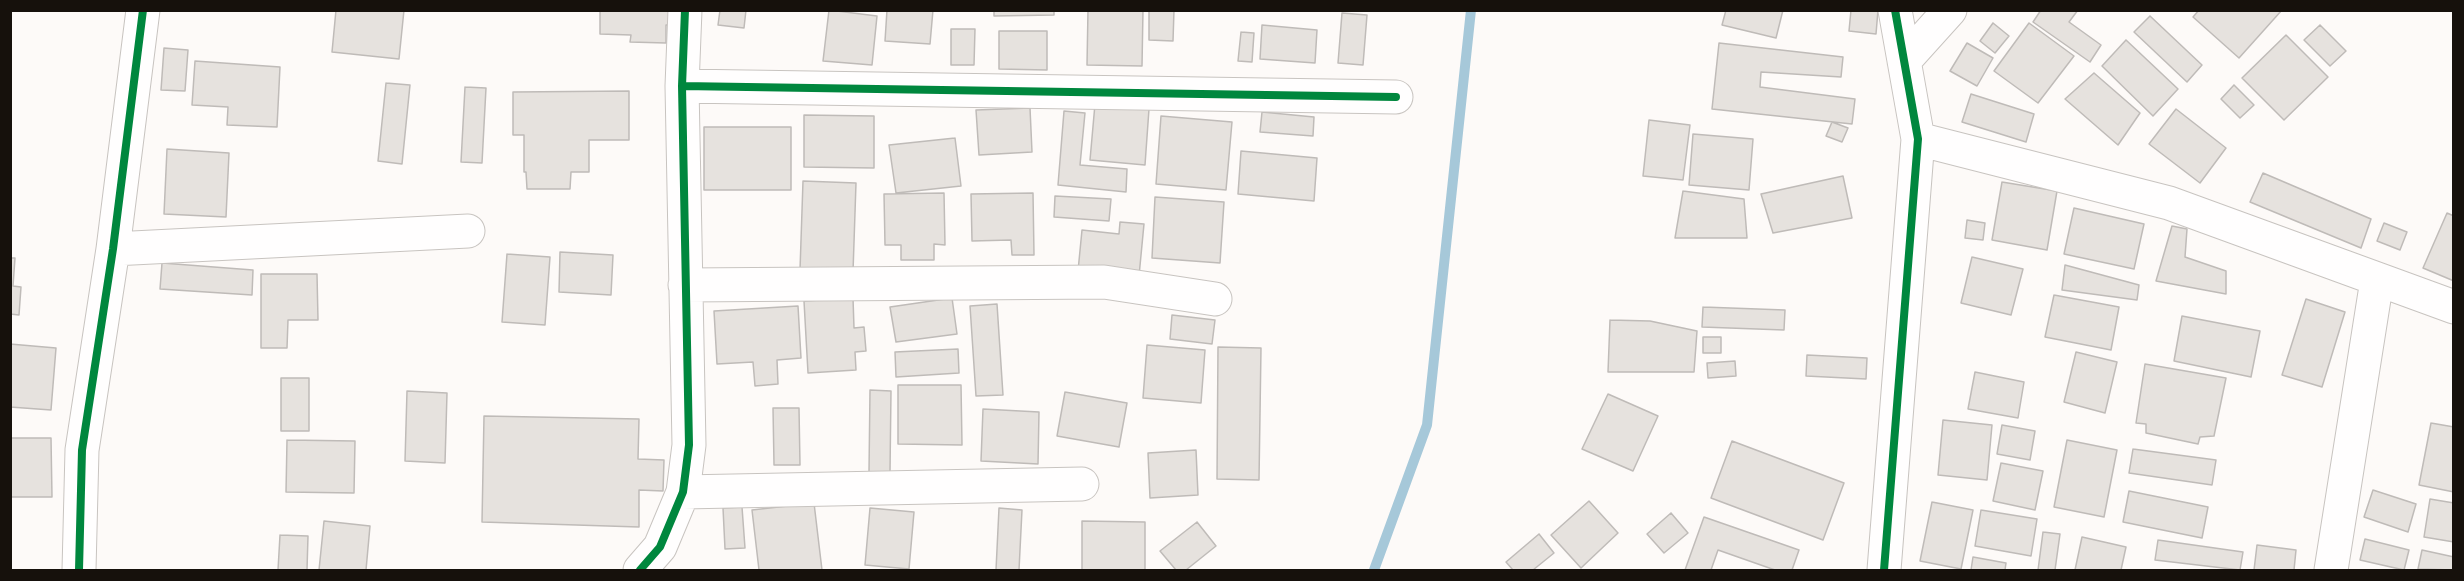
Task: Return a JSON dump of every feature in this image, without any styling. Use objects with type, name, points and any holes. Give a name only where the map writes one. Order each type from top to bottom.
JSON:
[{"type":"street","points":[[79,570],[82,450],[113,249],[142,10]]},
{"type":"street","points":[[640,570],[660,548],[683,492],[688,445],[682,86],[685,10]]},
{"type":"street","points":[[1884,570],[1918,139],[1895,10]]},
{"type":"street","points":[[1904,61],[1950,10]]},
{"type":"street","points":[[682,86],[1396,97]]},
{"type":"street","points":[[1918,139],[2169,203],[2454,307]]},
{"type":"street","points":[[113,249],[468,231]]},
{"type":"street","points":[[2331,570],[2377,280]]},
{"type":"street","points":[[685,285],[1104,282],[1215,300]]},
{"type":"street","points":[[683,492],[1082,484]]},
{"type":"building","points":[[336,10],[404,10],[399,59],[332,52]]},
{"type":"building","points":[[600,10],[672,10],[672,25],[666,25],[666,43],[630,42],[631,35],[600,34]]},
{"type":"building","points":[[720,10],[746,10],[744,28],[718,25]]},
{"type":"building","points":[[829,10],[877,16],[872,65],[823,61]]},
{"type":"building","points":[[887,10],[933,10],[930,44],[885,41]]},
{"type":"building","points":[[994,10],[1054,10],[1054,15],[994,16]]},
{"type":"building","points":[[1088,10],[1143,10],[1142,66],[1087,65]]},
{"type":"building","points":[[1149,10],[1174,10],[1173,41],[1149,40]]},
{"type":"building","points":[[1726,10],[1783,10],[1776,38],[1722,25]]},
{"type":"building","points":[[1851,10],[1878,10],[1876,34],[1849,31]]},
{"type":"building","points":[[2041,10],[2078,10],[2069,22],[2101,45],[2090,62],[2033,22]]},
{"type":"building","points":[[2199,10],[2282,10],[2239,58],[2193,17]]},
{"type":"building","points":[[1342,13],[1367,15],[1363,65],[1338,63]]},
{"type":"building","points":[[2150,16],[2202,65],[2187,82],[2134,32]]},
{"type":"building","points":[[1993,23],[2009,36],[1995,53],[1980,41]]},
{"type":"building","points":[[2029,23],[2074,56],[2038,103],[1994,71]]},
{"type":"building","points":[[1262,25],[1317,30],[1315,63],[1260,59]]},
{"type":"building","points":[[2320,25],[2346,51],[2330,66],[2304,40]]},
{"type":"building","points":[[951,29],[975,29],[974,65],[951,65]]},
{"type":"building","points":[[999,31],[1047,31],[1047,70],[999,69]]},
{"type":"building","points":[[1241,32],[1254,33],[1252,62],[1238,61]]},
{"type":"building","points":[[2286,35],[2328,77],[2284,120],[2242,78]]},
{"type":"building","points":[[2126,40],[2178,89],[2153,116],[2102,66]]},
{"type":"building","points":[[1719,43],[1843,57],[1841,77],[1761,72],[1760,87],[1855,99],[1852,124],[1712,109]]},
{"type":"building","points":[[1967,43],[1993,58],[1977,86],[1950,71]]},
{"type":"building","points":[[164,48],[188,50],[185,91],[161,90]]},
{"type":"building","points":[[195,61],[280,67],[277,127],[227,125],[228,107],[192,105]]},
{"type":"building","points":[[2094,73],[2140,113],[2118,145],[2065,99]]},
{"type":"building","points":[[386,83],[410,85],[402,164],[378,161]]},
{"type":"building","points":[[2234,85],[2254,105],[2240,118],[2221,99]]},
{"type":"building","points":[[465,87],[486,88],[482,163],[461,162]]},
{"type":"building","points":[[629,91],[629,140],[589,140],[589,172],[571,172],[570,189],[527,189],[526,172],[524,172],[524,135],[513,135],[513,92]]},
{"type":"building","points":[[1971,94],[2034,114],[2026,142],[1962,122]]},
{"type":"building","points":[[1095,104],[1149,109],[1145,165],[1090,160]]},
{"type":"building","points":[[1030,108],[1032,152],[979,155],[976,110]]},
{"type":"building","points":[[2176,109],[2226,148],[2200,183],[2149,144]]},
{"type":"building","points":[[1064,111],[1085,113],[1080,165],[1127,169],[1126,192],[1058,185]]},
{"type":"building","points":[[1262,112],[1314,117],[1313,136],[1260,132]]},
{"type":"building","points":[[804,115],[874,116],[874,168],[804,167]]},
{"type":"building","points":[[1161,116],[1232,122],[1226,190],[1156,184]]},
{"type":"building","points":[[1649,120],[1690,125],[1683,180],[1643,176]]},
{"type":"building","points":[[1832,122],[1848,128],[1842,142],[1826,136]]},
{"type":"building","points":[[704,127],[791,127],[791,190],[704,190]]},
{"type":"building","points":[[1693,134],[1753,139],[1749,190],[1689,185]]},
{"type":"building","points":[[955,138],[961,186],[896,193],[889,145]]},
{"type":"building","points":[[167,149],[229,153],[226,217],[164,214]]},
{"type":"building","points":[[1241,151],[1317,158],[1314,201],[1238,194]]},
{"type":"building","points":[[2263,173],[2371,219],[2361,248],[2250,202]]},
{"type":"building","points":[[1843,176],[1852,218],[1773,233],[1761,194]]},
{"type":"building","points":[[803,181],[856,183],[853,272],[800,270]]},
{"type":"building","points":[[2002,182],[2057,191],[2047,250],[1992,240]]},
{"type":"building","points":[[1683,191],[1744,199],[1747,238],[1675,238]]},
{"type":"building","points":[[944,193],[945,245],[934,244],[934,260],[901,260],[901,245],[885,245],[884,194]]},
{"type":"building","points":[[1033,193],[1034,255],[1012,255],[1011,240],[972,241],[971,194]]},
{"type":"building","points":[[1055,196],[1111,199],[1109,221],[1054,217]]},
{"type":"building","points":[[1155,197],[1224,202],[1220,263],[1152,258]]},
{"type":"building","points":[[2074,208],[2144,224],[2134,269],[2064,254]]},
{"type":"building","points":[[2447,213],[2454,216],[2454,281],[2423,268]]},
{"type":"building","points":[[1967,220],[1985,223],[1983,240],[1965,238]]},
{"type":"building","points":[[1120,222],[1144,224],[1139,276],[1078,271],[1082,230],[1119,234]]},
{"type":"building","points":[[2384,223],[2407,232],[2400,250],[2377,241]]},
{"type":"building","points":[[2172,226],[2187,229],[2185,257],[2226,271],[2226,294],[2156,281]]},
{"type":"building","points":[[560,252],[613,255],[611,295],[559,292]]},
{"type":"building","points":[[507,254],[550,257],[545,325],[502,322]]},
{"type":"building","points":[[1972,257],[2023,269],[2011,315],[1961,303]]},
{"type":"building","points":[[10,258],[15,258],[13,286],[21,287],[19,315],[10,314]]},
{"type":"building","points":[[162,263],[253,270],[252,295],[160,289]]},
{"type":"building","points":[[2065,265],[2139,285],[2137,300],[2062,290]]},
{"type":"building","points":[[261,274],[317,274],[318,320],[288,320],[287,348],[261,348]]},
{"type":"building","points":[[2054,295],[2119,307],[2111,350],[2045,337]]},
{"type":"building","points":[[853,298],[854,328],[864,327],[866,351],[855,352],[856,370],[808,373],[804,301]]},
{"type":"building","points":[[952,298],[957,334],[896,342],[890,307]]},
{"type":"building","points":[[2306,299],[2345,312],[2322,387],[2282,375]]},
{"type":"building","points":[[997,304],[1003,395],[976,396],[970,306]]},
{"type":"building","points":[[798,306],[801,358],[777,360],[778,384],[755,386],[753,362],[717,364],[714,311]]},
{"type":"building","points":[[1703,307],[1785,310],[1784,330],[1702,327]]},
{"type":"building","points":[[1172,315],[1215,320],[1212,344],[1170,339]]},
{"type":"building","points":[[2182,316],[2260,331],[2251,377],[2174,361]]},
{"type":"building","points":[[1610,320],[1650,321],[1697,331],[1694,372],[1608,372]]},
{"type":"building","points":[[1703,337],[1721,337],[1721,353],[1703,353]]},
{"type":"building","points":[[10,344],[56,348],[51,410],[10,407]]},
{"type":"building","points":[[1147,345],[1205,350],[1201,403],[1143,398]]},
{"type":"building","points":[[1218,347],[1261,348],[1259,480],[1217,479]]},
{"type":"building","points":[[958,349],[959,373],[896,377],[895,352]]},
{"type":"building","points":[[2076,352],[2117,362],[2105,413],[2064,402]]},
{"type":"building","points":[[1807,355],[1867,358],[1866,379],[1806,376]]},
{"type":"building","points":[[1735,361],[1736,376],[1708,378],[1707,363]]},
{"type":"building","points":[[2145,364],[2226,378],[2214,436],[2200,437],[2198,444],[2146,433],[2146,424],[2136,423]]},
{"type":"building","points":[[1975,372],[2024,382],[2018,418],[1968,409]]},
{"type":"building","points":[[281,378],[309,378],[309,431],[281,431]]},
{"type":"building","points":[[898,385],[961,385],[962,445],[898,444]]},
{"type":"building","points":[[870,390],[891,391],[890,472],[869,472]]},
{"type":"building","points":[[407,391],[447,393],[445,463],[405,461]]},
{"type":"building","points":[[1065,392],[1127,403],[1119,447],[1057,436]]},
{"type":"building","points":[[1608,394],[1658,416],[1633,471],[1582,449]]},
{"type":"building","points":[[773,408],[799,408],[800,465],[774,465]]},
{"type":"building","points":[[983,409],[1039,412],[1038,464],[981,461]]},
{"type":"building","points":[[484,416],[639,419],[638,459],[664,460],[663,491],[639,490],[639,527],[482,522]]},
{"type":"building","points":[[1943,420],[1992,425],[1987,480],[1938,475]]},
{"type":"building","points":[[2431,423],[2454,427],[2454,492],[2419,485]]},
{"type":"building","points":[[2002,425],[2035,431],[2030,460],[1997,454]]},
{"type":"building","points":[[10,438],[51,438],[52,497],[10,497]]},
{"type":"building","points":[[287,440],[355,441],[354,493],[286,492]]},
{"type":"building","points":[[2067,440],[2117,450],[2104,517],[2054,507]]},
{"type":"building","points":[[1732,441],[1844,483],[1823,540],[1711,498]]},
{"type":"building","points":[[2133,449],[2216,460],[2212,485],[2129,473]]},
{"type":"building","points":[[1196,450],[1198,495],[1150,498],[1148,453]]},
{"type":"building","points":[[2001,463],[2043,471],[2035,510],[1993,501]]},
{"type":"building","points":[[2373,490],[2416,504],[2408,532],[2364,517]]},
{"type":"building","points":[[2129,491],[2208,507],[2202,538],[2123,522]]},
{"type":"building","points":[[2430,499],[2454,503],[2454,542],[2424,537]]},
{"type":"building","points":[[1589,501],[1618,533],[1581,568],[1551,535]]},
{"type":"building","points":[[1932,502],[1973,510],[1961,569],[1920,561]]},
{"type":"building","points":[[814,503],[822,570],[759,570],[752,510]]},
{"type":"building","points":[[742,507],[745,548],[725,549],[723,508]]},
{"type":"building","points":[[870,508],[914,512],[909,569],[865,565]]},
{"type":"building","points":[[999,508],[1022,510],[1019,570],[996,570]]},
{"type":"building","points":[[1981,510],[2037,519],[2031,556],[1975,546]]},
{"type":"building","points":[[1671,513],[1688,533],[1664,553],[1647,534]]},
{"type":"building","points":[[1704,517],[1799,550],[1792,570],[1775,570],[1718,550],[1711,570],[1685,570]]},
{"type":"building","points":[[324,521],[370,526],[366,570],[319,570]]},
{"type":"building","points":[[1082,521],[1145,522],[1145,570],[1082,570]]},
{"type":"building","points":[[1197,522],[1216,546],[1186,570],[1176,570],[1160,551]]},
{"type":"building","points":[[2043,532],[2060,534],[2055,570],[2038,570]]},
{"type":"building","points":[[1539,534],[1554,553],[1533,570],[1513,570],[1506,562]]},
{"type":"building","points":[[280,535],[308,536],[307,570],[278,570]]},
{"type":"building","points":[[2082,537],[2126,547],[2121,570],[2075,570]]},
{"type":"building","points":[[2365,539],[2409,550],[2404,570],[2360,560]]},
{"type":"building","points":[[2158,540],[2243,552],[2240,570],[2155,560]]},
{"type":"building","points":[[2257,545],[2296,550],[2294,570],[2254,570]]},
{"type":"building","points":[[2422,550],[2454,557],[2454,570],[2418,569]]},
{"type":"building","points":[[1973,557],[2006,563],[2005,570],[1971,570]]},
{"type":"waterway","points":[[1374,570],[1427,425],[1471,10]]},
{"type":"cycle path","points":[[79,570],[82,450],[113,249],[143,10]]},
{"type":"cycle path","points":[[640,570],[660,547],[683,492],[689,445],[682,86],[685,10]]},
{"type":"cycle path","points":[[1884,570],[1918,139],[1895,10]]},
{"type":"cycle path","points":[[682,86],[1396,97]]}]
